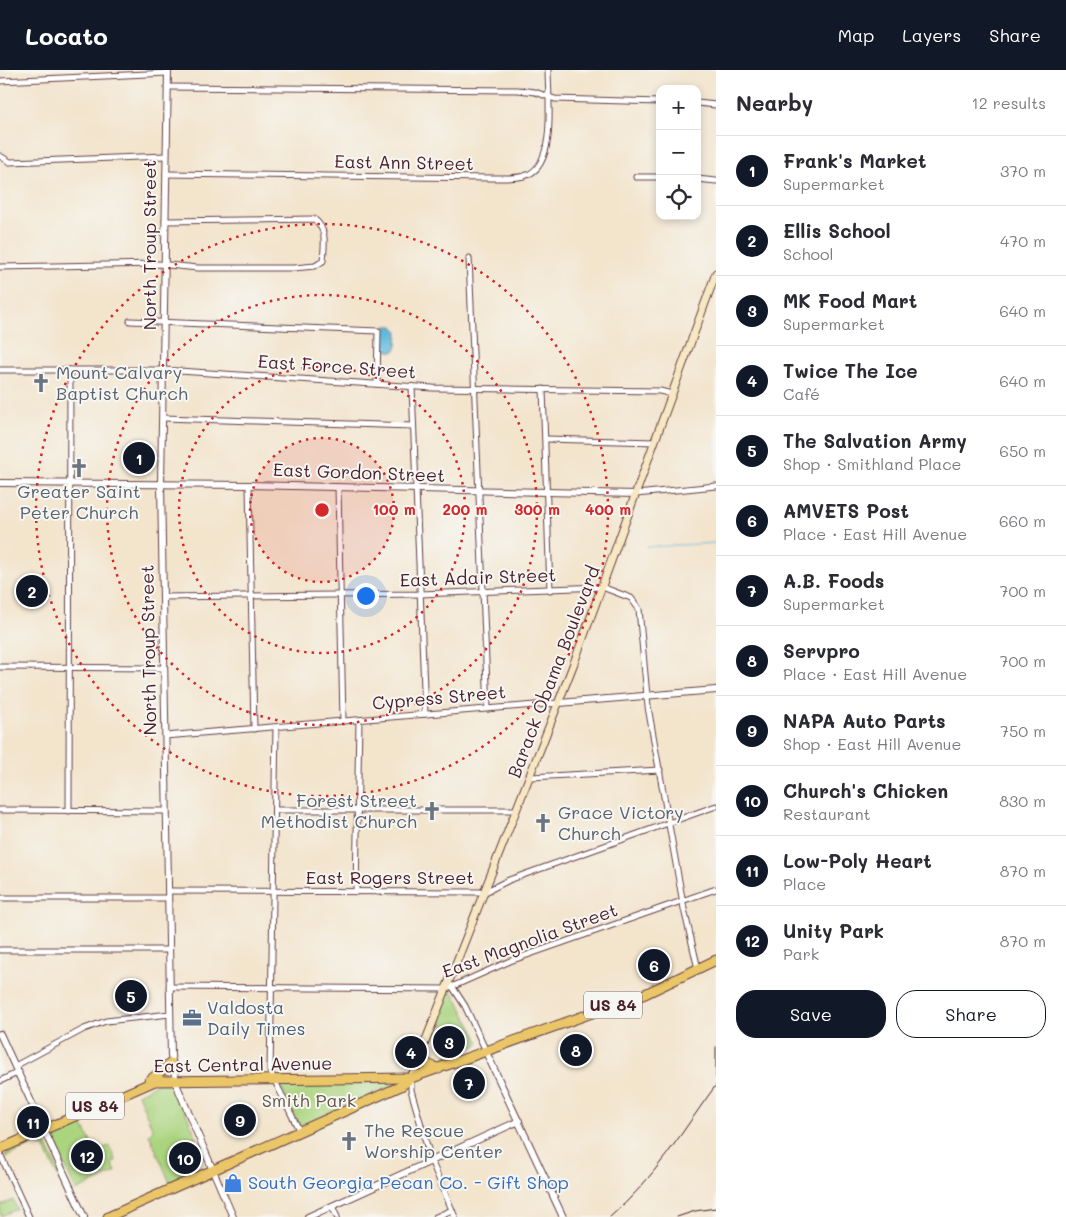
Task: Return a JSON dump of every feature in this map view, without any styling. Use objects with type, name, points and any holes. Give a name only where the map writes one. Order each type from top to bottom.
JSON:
[{"type":"highway","name":"US 84","points":[[108,1217],[401,1086],[411,1078],[645,994],[716,960]]},
{"type":"highway","points":[[421,1053],[427,1064],[438,1069]]},
{"type":"highway","points":[[147,1083],[172,1063]]},
{"type":"highway","name":"East Central Avenue","points":[[0,1149],[147,1083],[175,1080],[411,1078]]},
{"type":"main road","name":"Barack Obama Boulevard","points":[[411,1078],[450,988],[531,777],[716,273]]},
{"type":"street","name":"East Ann Street","points":[[166,174],[517,178],[533,172],[540,165],[546,153],[548,70]]},
{"type":"street","points":[[0,81],[168,72]]},
{"type":"street","name":"North Troup Street","points":[[168,72],[161,484],[168,950],[172,1063],[175,1080],[233,1217]]},
{"type":"street","points":[[167,87],[518,90],[566,99],[656,102]]},
{"type":"street","points":[[701,103],[716,105]]},
{"type":"street","points":[[0,156],[10,162],[166,156]]},
{"type":"street","points":[[636,177],[656,177]]},
{"type":"street","points":[[701,179],[716,181]]},
{"type":"street","points":[[0,267],[165,265],[198,268],[315,266],[322,262],[324,232],[320,224],[314,219],[165,221]]},
{"type":"street","points":[[469,258],[488,709]]},
{"type":"street","points":[[130,321],[378,331],[377,384]]},
{"type":"street","name":"East Force Street","points":[[0,370],[164,370],[412,387],[660,391],[672,394]]},
{"type":"street","points":[[69,811],[70,370]]},
{"type":"street","points":[[412,387],[425,714]]},
{"type":"street","points":[[543,389],[550,590]]},
{"type":"street","points":[[163,418],[413,426]]},
{"type":"street","points":[[546,439],[655,442]]},
{"type":"street","name":"East Gordon Street","points":[[0,483],[250,485],[636,494],[716,486]]},
{"type":"street","points":[[250,485],[254,729]]},
{"type":"street","points":[[338,487],[342,595],[343,721]]},
{"type":"street","name":"East Adair Street","points":[[163,597],[420,594],[602,587],[631,598],[639,609],[646,696],[683,901],[698,969]]},
{"type":"street","points":[[0,667],[164,668]]},
{"type":"street","name":"Cypress Street","points":[[165,736],[716,690]]},
{"type":"street","points":[[356,892],[359,720]]},
{"type":"street","points":[[276,727],[270,1070],[299,1130]]},
{"type":"street","points":[[531,777],[660,770]]},
{"type":"street","name":"East Rogers Street","points":[[0,898],[274,891],[486,892],[509,880],[716,806]]},
{"type":"street","points":[[0,810],[166,811]]},
{"type":"street","points":[[275,810],[517,810]]},
{"type":"street","name":"East Magnolia Street","points":[[169,987],[450,988],[510,961],[716,889]]},
{"type":"street","points":[[0,950],[168,950]]},
{"type":"street","points":[[450,988],[465,1006],[563,1217]]},
{"type":"street","points":[[15,1066],[84,1029],[106,1021],[170,1014]]},
{"type":"street","points":[[0,1034],[84,1217]]},
{"type":"street","points":[[0,1081],[19,1072]]},
{"type":"street","points":[[411,1078],[411,1090],[431,1160],[455,1217]]},
{"type":"street","points":[[308,1217],[519,1121]]},
{"type":"street","points":[[0,1154],[29,1217]]},
{"type":"street","points":[[332,1206],[337,1217]]},
{"type":"street","points":[[436,1217],[452,1210]]},
{"type":"green space","points":[[453,992],[479,1041],[478,1045],[448,1058],[445,1056],[459,1051],[440,1019],[433,1038],[430,1036],[447,993]]},
{"type":"green space","name":"Smith Park","points":[[401,1082],[302,1125],[298,1123],[280,1085]]},
{"type":"green space","points":[[158,1083],[172,1084],[174,1086],[197,1138],[171,1150],[183,1179],[171,1185],[149,1134],[153,1130],[138,1094]]},
{"type":"green space","points":[[80,1119],[95,1151],[109,1146],[116,1161],[112,1163],[116,1172],[76,1191],[50,1132]]},
{"type":"green space","points":[[42,1135],[62,1178],[60,1182],[44,1146],[39,1146],[37,1143],[6,1157],[5,1154]]},
{"type":"green space","points":[[13,1200],[17,1209],[1,1216],[0,1206]]},
{"type":"water","points":[[386,326],[393,326],[398,331],[397,346],[394,352],[383,350],[383,331]]},
{"type":"waterway","points":[[647,547],[716,543]]},
{"type":"waterway","points":[[715,686],[716,681]]},
{"type":"railway","points":[[716,1047],[716,1078]]},
{"type":"railway","points":[[610,1217],[626,1203],[654,1171],[716,1085]]},
{"type":"railway","points":[[677,1217],[695,1211],[716,1208]]},
{"type":"place","name":"Mount Calvary Baptist Church","points":[[41,383]]},
{"type":"place","name":"Frank's Market","points":[[139,458]]},
{"type":"place","name":"Greater Saint Peter Church","points":[[79,468]]},
{"type":"place","name":"Ellis School","points":[[32,591]]},
{"type":"place","name":"Forest Street Methodist Church","points":[[432,811]]},
{"type":"place","name":"Grace Victory Church","points":[[543,823]]},
{"type":"place","name":"AMVETS Post","points":[[654,965]]},
{"type":"place","name":"The Salvation Army","points":[[131,996]]},
{"type":"place","name":"Valdosta Daily Times","points":[[192,1018]]},
{"type":"place","name":"MK Food Mart","points":[[449,1042]]},
{"type":"place","name":"Servpro","points":[[576,1050]]},
{"type":"place","name":"Twice The Ice","points":[[411,1052]]},
{"type":"place","name":"A.B. Foods","points":[[469,1083]]},
{"type":"place","name":"NAPA Auto Parts","points":[[240,1120]]},
{"type":"place","name":"Low-Poly Heart","points":[[33,1122]]},
{"type":"place","name":"The Rescue Worship Center","points":[[349,1141]]},
{"type":"place","name":"Unity Park","points":[[87,1156]]},
{"type":"place","name":"Church's Chicken","points":[[185,1158]]},
{"type":"place","name":"South Georgia Pecan Co. - Gift Shop","points":[[233,1183]]}]
